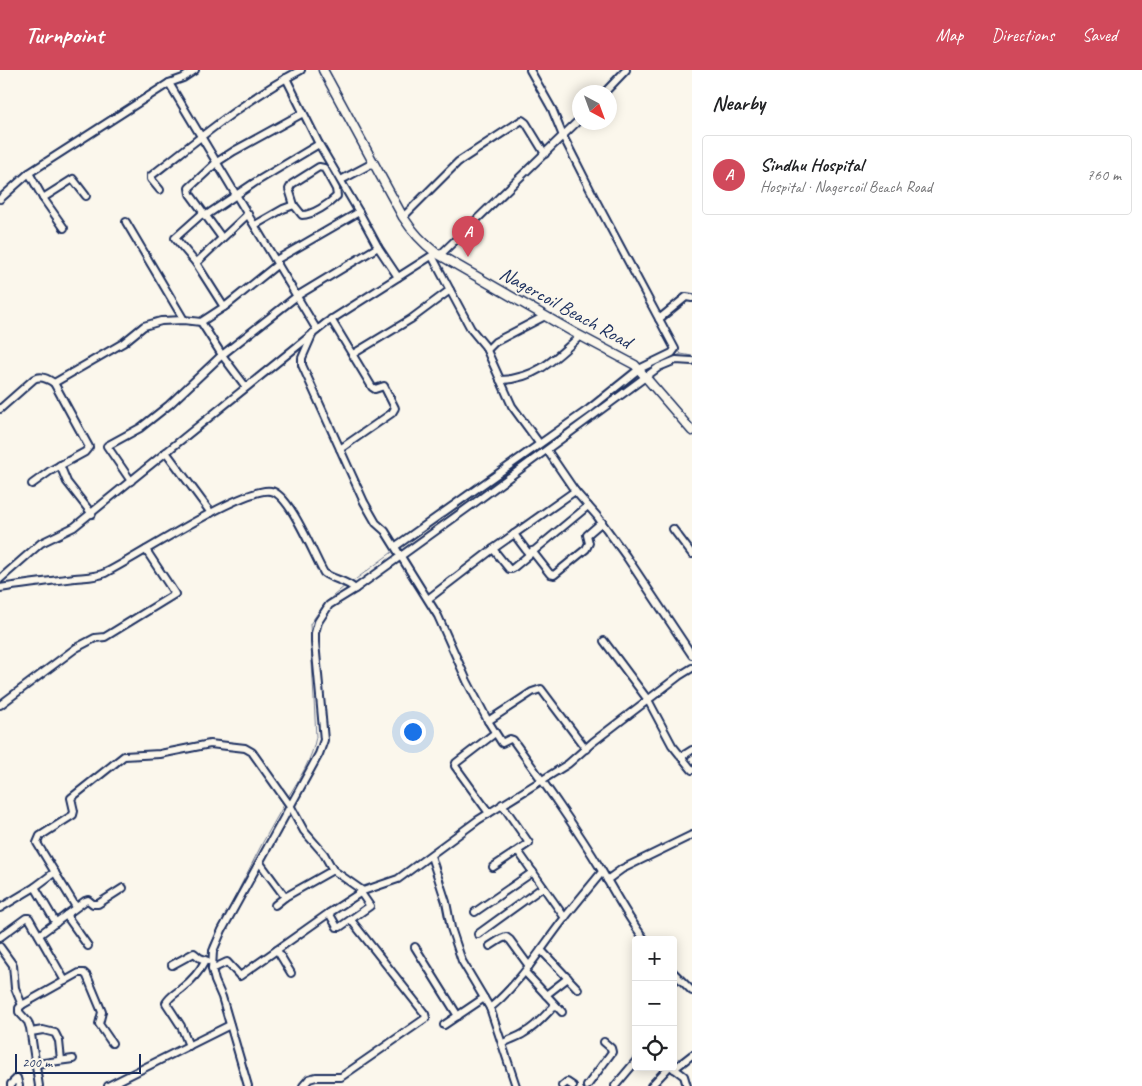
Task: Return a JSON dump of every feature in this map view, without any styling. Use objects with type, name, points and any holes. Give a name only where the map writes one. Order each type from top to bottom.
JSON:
[{"type":"main road","name":"Nagercoil Beach Road","points":[[323,70],[403,216],[423,243],[436,255],[635,365],[692,431]]},
{"type":"street","points":[[0,199],[29,173],[169,83],[183,78],[195,70]]},
{"type":"street","points":[[160,190],[151,179],[151,176],[222,120],[301,70]]},
{"type":"street","points":[[248,1086],[210,964],[222,930],[260,863],[288,803],[319,754],[324,740],[315,642],[318,622],[329,606],[398,550],[539,443],[596,404],[639,370],[674,351],[674,346],[661,318],[530,70]]},
{"type":"street","points":[[612,85],[626,70]]},
{"type":"street","points":[[286,78],[319,144],[378,247],[398,277]]},
{"type":"street","points":[[169,83],[297,296],[315,332]]},
{"type":"street","points":[[222,238],[189,190],[217,162],[303,112]]},
{"type":"street","points":[[403,216],[458,162],[522,120],[526,123],[544,154]]},
{"type":"street","points":[[0,579],[41,543],[68,531],[92,514],[130,481],[332,319],[436,255],[572,126]]},
{"type":"street","points":[[224,307],[196,263],[175,238],[204,214],[319,144]]},
{"type":"street","points":[[336,189],[342,182],[373,163]]},
{"type":"street","points":[[319,167],[324,168],[336,189],[337,196],[335,199],[308,214],[302,215],[294,205],[289,193],[290,186],[319,167]]},
{"type":"street","points":[[29,173],[43,198],[64,228]]},
{"type":"street","points":[[43,198],[72,179],[75,180],[86,196]]},
{"type":"street","points":[[255,225],[294,205]]},
{"type":"street","points":[[54,383],[123,342],[144,326],[161,321],[184,320],[201,322],[224,307],[277,262],[359,212]]},
{"type":"street","points":[[196,263],[248,214]]},
{"type":"street","points":[[126,222],[184,320]]},
{"type":"street","points":[[130,481],[107,446],[140,428],[169,405],[222,355],[297,296],[378,247]]},
{"type":"street","points":[[436,255],[450,290],[471,329],[487,350],[512,406],[539,443]]},
{"type":"street","points":[[353,354],[411,319],[450,290]]},
{"type":"street","points":[[661,318],[686,297],[692,298]]},
{"type":"street","points":[[487,350],[495,342],[545,316]]},
{"type":"street","points":[[332,319],[372,387],[375,389],[384,386],[395,405],[395,410],[340,449]]},
{"type":"street","points":[[201,322],[222,355],[246,387]]},
{"type":"street","points":[[315,332],[301,363],[364,502],[376,523],[385,531],[398,550],[438,616],[467,681],[488,721],[503,743],[512,739],[543,781],[642,936]]},
{"type":"street","points":[[500,380],[520,378],[537,371],[556,358],[580,336]]},
{"type":"street","points":[[398,550],[547,450],[659,366],[671,361],[692,360]]},
{"type":"street","points":[[0,409],[34,379],[40,377],[54,383],[89,446],[85,452],[60,465],[32,484]]},
{"type":"street","points":[[547,450],[575,491],[602,522],[692,655]]},
{"type":"street","points":[[166,452],[211,513]]},
{"type":"street","points":[[60,465],[67,482],[92,514]]},
{"type":"street","points":[[0,588],[103,574],[211,513],[246,496],[262,491],[271,491],[278,494],[296,516],[324,572],[332,578],[352,586]]},
{"type":"street","points":[[428,599],[493,549],[575,491]]},
{"type":"street","points":[[493,549],[511,570],[530,552],[588,506]]},
{"type":"street","points":[[514,534],[550,574],[554,575],[586,549],[589,543],[587,535],[602,522]]},
{"type":"street","points":[[673,529],[692,554]]},
{"type":"street","points":[[0,705],[76,648],[95,638],[104,637],[175,594],[146,550]]},
{"type":"street","points":[[604,641],[648,700],[667,738],[692,770]]},
{"type":"street","points":[[189,1046],[181,1026],[166,1003],[199,970],[210,964],[227,962],[240,976],[328,913],[362,892],[398,879],[502,804],[543,781],[568,764],[648,700],[692,668]]},
{"type":"street","points":[[488,721],[532,692],[541,689],[586,749]]},
{"type":"street","points":[[489,813],[454,766],[496,733]]},
{"type":"street","points":[[76,907],[37,842],[38,837],[72,816],[74,810],[71,798],[124,756],[160,754],[210,744],[247,749],[252,752],[288,803],[304,831],[324,854],[333,870],[362,892],[370,906],[338,927],[328,913]]},
{"type":"street","points":[[681,756],[692,750]]},
{"type":"street","points":[[493,867],[530,843],[502,804]]},
{"type":"street","points":[[607,880],[622,869],[692,835]]},
{"type":"street","points":[[518,851],[565,918]]},
{"type":"street","points":[[431,856],[462,962],[490,1008],[516,1086]]},
{"type":"street","points":[[260,863],[285,897]]},
{"type":"street","points":[[275,905],[285,897],[333,870]]},
{"type":"street","points":[[0,908],[35,887],[55,872]]},
{"type":"street","points":[[475,912],[533,872]]},
{"type":"street","points":[[490,1008],[502,998],[527,969],[602,872]]},
{"type":"street","points":[[35,887],[56,922]]},
{"type":"street","points":[[478,934],[543,887]]},
{"type":"street","points":[[39,935],[87,900],[95,905],[98,904],[123,888]]},
{"type":"street","points":[[66,915],[88,946]]},
{"type":"street","points":[[0,937],[28,917],[65,981]]},
{"type":"street","points":[[303,1086],[309,1079],[316,1077],[341,1078],[426,1018],[351,920]]},
{"type":"street","points":[[490,946],[506,937],[510,940],[527,969],[546,995],[562,1012]]},
{"type":"street","points":[[0,947],[13,965],[14,988],[22,1005]]},
{"type":"street","points":[[415,947],[458,1016]]},
{"type":"street","points":[[277,950],[290,973]]},
{"type":"street","points":[[541,950],[578,989]]},
{"type":"street","points":[[172,965],[192,954],[210,964]]},
{"type":"street","points":[[39,1086],[28,1022],[19,1012],[19,1008],[22,1005],[81,972],[87,976],[102,1012],[99,1024],[112,1043]]},
{"type":"street","points":[[677,976],[692,991]]},
{"type":"street","points":[[546,995],[568,978]]},
{"type":"street","points":[[444,1025],[484,998]]},
{"type":"street","points":[[502,1044],[510,1038],[524,1034],[531,1029],[555,1005]]},
{"type":"street","points":[[108,1086],[230,1026]]},
{"type":"street","points":[[30,1032],[43,1030],[55,1033],[62,1060]]},
{"type":"street","points":[[588,1086],[612,1052],[611,1048],[604,1042]]},
{"type":"street","points":[[677,1065],[692,1055]]},
{"type":"street","points":[[36,1064],[73,1059]]},
{"type":"street","points":[[615,1086],[632,1066]]},
{"type":"street","points":[[651,1086],[663,1071]]},
{"type":"street","points":[[676,1071],[684,1076],[688,1086]]},
{"type":"street","points":[[12,1086],[11,1084],[17,1078],[19,1086]]},
{"type":"street","points":[[562,1086],[567,1082],[573,1086]]},
{"type":"waterway","points":[[534,70],[538,78]]},
{"type":"waterway","points":[[567,136],[606,214]]},
{"type":"waterway","points":[[677,348],[681,354]]},
{"type":"waterway","points":[[656,364],[681,354],[692,356]]},
{"type":"waterway","points":[[594,409],[638,375]]},
{"type":"waterway","points":[[352,582],[395,550]]},
{"type":"waterway","points":[[288,797],[309,761],[316,737],[310,624],[325,603],[346,585]]},
{"type":"waterway","points":[[210,946],[285,803]]},
{"type":"place","name":"Sindhu Hospital","points":[[468,257]]}]
